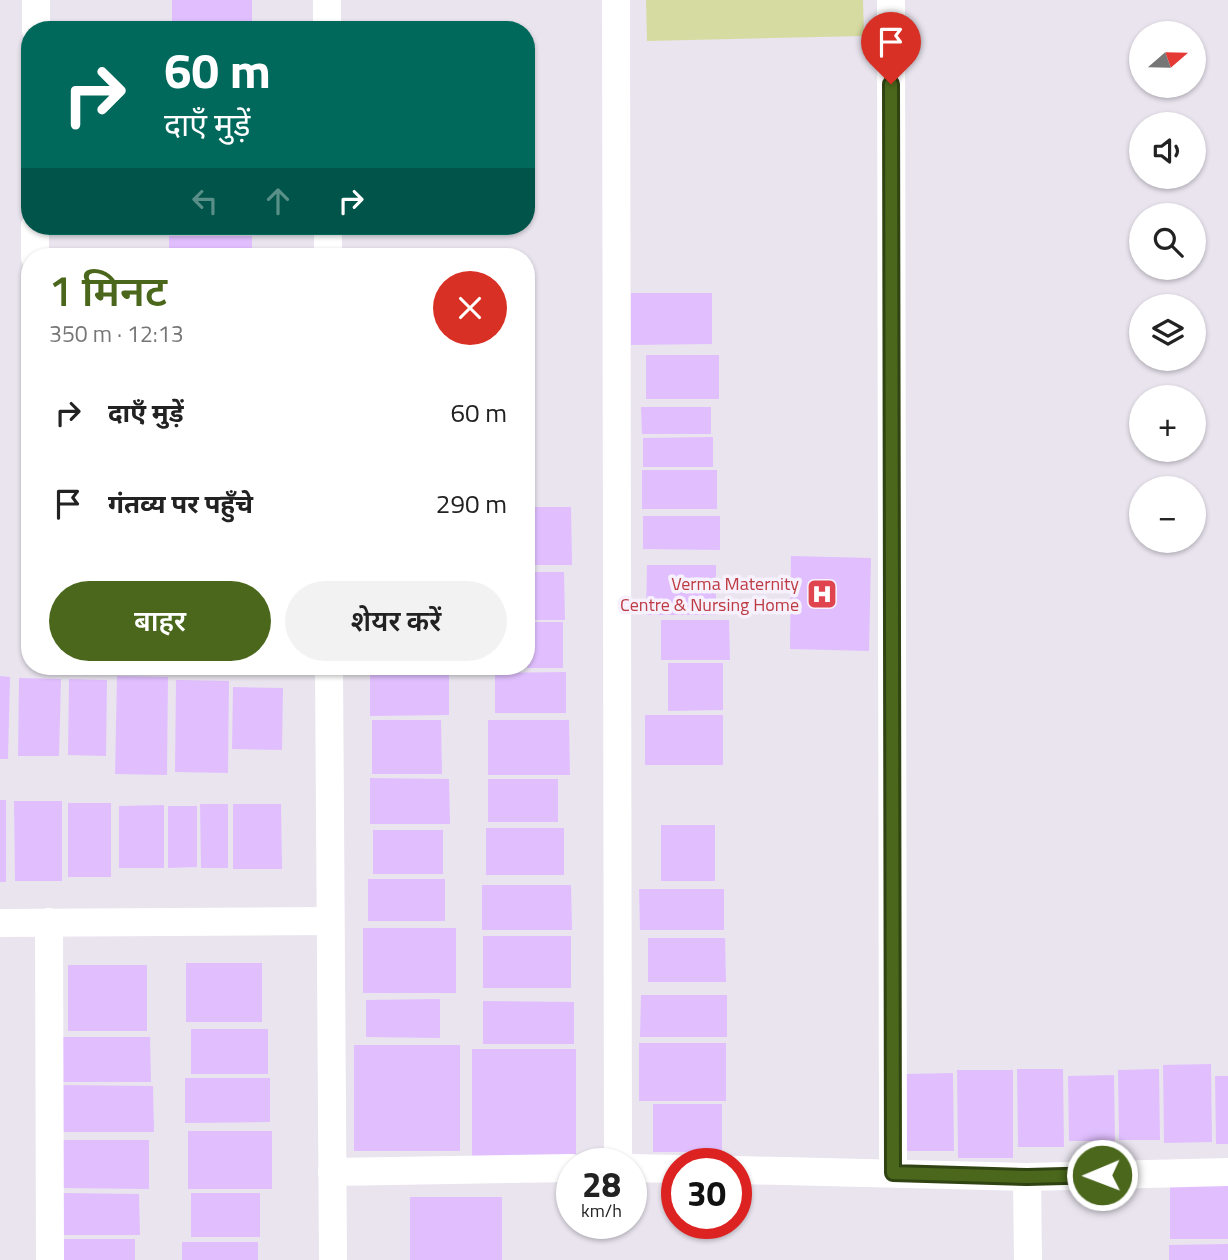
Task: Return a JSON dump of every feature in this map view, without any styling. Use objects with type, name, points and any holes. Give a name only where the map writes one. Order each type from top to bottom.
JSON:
[{"type":"street","points":[[36,0],[36,21]]},
{"type":"street","points":[[327,0],[327,21]]},
{"type":"street","points":[[617,0],[618,1148]]},
{"type":"street","points":[[891,0],[893,1173]]},
{"type":"street","points":[[330,675],[332,1260]]},
{"type":"street","points":[[49,922],[50,1260]]},
{"type":"street","points":[[0,923],[330,922]]},
{"type":"street","points":[[332,1172],[556,1168]]},
{"type":"street","points":[[752,1170],[1027,1177],[1228,1172]]},
{"type":"street","points":[[1027,1177],[1028,1260]]},
{"type":"green space","points":[[646,0],[863,0],[864,36],[647,41]]},
{"type":"building","points":[[172,0],[252,0],[252,21],[172,21]]},
{"type":"building","points":[[169,236],[252,236],[252,248],[169,248]]},
{"type":"building","points":[[631,293],[712,293],[712,344],[631,345]]},
{"type":"building","points":[[646,355],[719,355],[719,399],[646,399]]},
{"type":"building","points":[[641,407],[711,407],[711,434],[642,434]]},
{"type":"building","points":[[713,437],[713,467],[643,467],[643,438]]},
{"type":"building","points":[[642,470],[717,470],[717,509],[642,509]]},
{"type":"building","points":[[535,507],[571,507],[572,565],[535,565]]},
{"type":"building","points":[[643,516],[720,516],[720,550],[643,549]]},
{"type":"building","points":[[791,556],[871,558],[869,651],[790,649]]},
{"type":"building","points":[[647,565],[716,565],[716,615],[646,615]]},
{"type":"building","points":[[535,572],[564,572],[565,620],[535,620]]},
{"type":"building","points":[[661,620],[729,620],[730,660],[661,660]]},
{"type":"building","points":[[535,622],[563,622],[563,668],[535,668]]},
{"type":"building","points":[[668,663],[723,663],[723,710],[668,711]]},
{"type":"building","points":[[535,672],[566,672],[566,713],[495,713],[495,675],[535,675]]},
{"type":"building","points":[[370,675],[449,675],[449,715],[370,716]]},
{"type":"building","points":[[0,676],[10,677],[8,759],[0,759]]},
{"type":"building","points":[[117,676],[168,677],[167,775],[115,774]]},
{"type":"building","points":[[19,678],[61,679],[59,756],[18,756]]},
{"type":"building","points":[[69,679],[107,680],[106,756],[68,755]]},
{"type":"building","points":[[176,680],[229,681],[228,773],[175,772]]},
{"type":"building","points":[[233,687],[283,688],[282,750],[232,749]]},
{"type":"building","points":[[645,715],[723,715],[723,765],[645,765]]},
{"type":"building","points":[[372,720],[441,720],[442,774],[372,774]]},
{"type":"building","points":[[488,720],[569,720],[570,775],[488,775]]},
{"type":"building","points":[[370,778],[449,779],[450,824],[370,824]]},
{"type":"building","points":[[488,779],[558,779],[558,822],[488,822]]},
{"type":"building","points":[[0,800],[6,800],[6,882],[0,882]]},
{"type":"building","points":[[14,801],[62,801],[62,881],[15,881]]},
{"type":"building","points":[[68,803],[111,803],[111,877],[68,877]]},
{"type":"building","points":[[200,804],[228,804],[228,868],[201,868]]},
{"type":"building","points":[[233,804],[281,804],[282,869],[233,869]]},
{"type":"building","points":[[164,805],[164,868],[119,868],[119,806]]},
{"type":"building","points":[[168,806],[197,806],[197,867],[168,868]]},
{"type":"building","points":[[661,825],[715,825],[715,881],[661,881]]},
{"type":"building","points":[[486,828],[564,828],[564,875],[486,875]]},
{"type":"building","points":[[373,830],[443,830],[443,874],[373,874]]},
{"type":"building","points":[[368,879],[445,879],[445,921],[368,921]]},
{"type":"building","points":[[482,885],[571,885],[572,930],[482,930]]},
{"type":"building","points":[[639,889],[724,889],[724,930],[640,930]]},
{"type":"building","points":[[363,928],[456,928],[456,993],[363,993]]},
{"type":"building","points":[[483,936],[571,936],[571,988],[483,988]]},
{"type":"building","points":[[648,938],[725,938],[726,982],[648,982]]},
{"type":"building","points":[[186,963],[262,963],[262,1022],[186,1022]]},
{"type":"building","points":[[68,965],[147,965],[147,1031],[68,1031]]},
{"type":"building","points":[[641,995],[727,995],[727,1037],[640,1037]]},
{"type":"building","points":[[440,999],[440,1038],[366,1037],[366,1000]]},
{"type":"building","points":[[483,1001],[574,1002],[574,1044],[483,1044]]},
{"type":"building","points":[[191,1029],[268,1029],[268,1074],[191,1074]]},
{"type":"building","points":[[62,1037],[150,1037],[151,1082],[62,1082]]},
{"type":"building","points":[[639,1043],[726,1043],[726,1101],[639,1101]]},
{"type":"building","points":[[354,1045],[460,1045],[460,1151],[354,1151]]},
{"type":"building","points":[[472,1049],[576,1049],[576,1148],[556,1148],[556,1160],[472,1160]]},
{"type":"building","points":[[1211,1064],[1212,1142],[1164,1143],[1163,1065]]},
{"type":"building","points":[[1017,1069],[1063,1069],[1064,1147],[1018,1147]]},
{"type":"building","points":[[1159,1069],[1160,1140],[1119,1140],[1118,1070]]},
{"type":"building","points":[[957,1070],[1013,1070],[1013,1158],[958,1158]]},
{"type":"building","points":[[953,1073],[954,1151],[907,1151],[906,1074]]},
{"type":"building","points":[[1114,1075],[1115,1141],[1069,1141],[1068,1076]]},
{"type":"building","points":[[1215,1076],[1228,1076],[1228,1144],[1216,1144]]},
{"type":"building","points":[[185,1078],[270,1078],[270,1122],[185,1123]]},
{"type":"building","points":[[59,1085],[153,1086],[154,1132],[59,1132]]},
{"type":"building","points":[[653,1104],[722,1104],[722,1148],[661,1148],[661,1152],[653,1152]]},
{"type":"building","points":[[188,1131],[272,1131],[272,1189],[188,1189]]},
{"type":"building","points":[[61,1140],[149,1140],[149,1189],[61,1188]]},
{"type":"building","points":[[1170,1184],[1228,1184],[1228,1239],[1170,1239]]},
{"type":"building","points":[[63,1193],[139,1194],[140,1235],[62,1235]]},
{"type":"building","points":[[191,1193],[260,1193],[260,1237],[191,1237]]},
{"type":"building","points":[[410,1197],[502,1197],[502,1260],[410,1260]]},
{"type":"building","points":[[59,1239],[135,1239],[135,1260],[59,1260]]},
{"type":"building","points":[[182,1242],[258,1242],[258,1260],[182,1260]]},
{"type":"building","points":[[1228,1244],[1228,1260],[1169,1260],[1169,1245]]},
{"type":"place","name":"Verma Maternity Centre & Nursing Home","points":[[822,594]]},
{"type":"route","points":[[891,84],[893,1173],[1027,1177],[1102,1175]]}]
